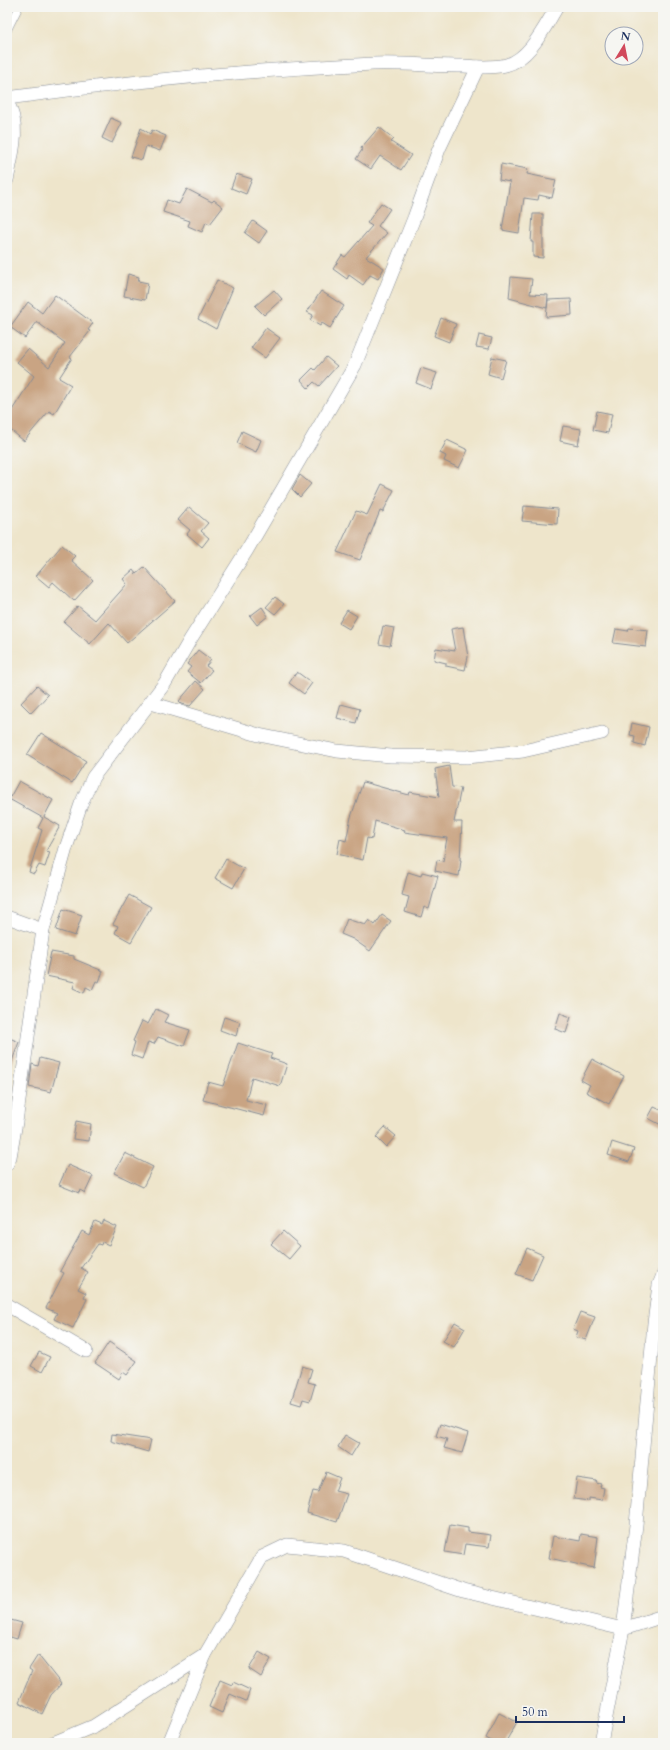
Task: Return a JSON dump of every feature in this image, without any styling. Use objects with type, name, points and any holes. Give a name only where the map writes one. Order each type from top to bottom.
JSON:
[{"type":"street","points":[[7,98],[100,85],[239,72],[376,64],[478,67],[506,65],[519,59],[531,46],[557,7]]},
{"type":"street","points":[[8,1159],[43,930],[66,848],[81,804],[93,777],[165,683],[190,640],[247,550],[355,365],[414,218],[439,148],[478,67]]},
{"type":"street","points":[[7,102],[12,111],[14,126],[7,180]]},
{"type":"street","points":[[151,702],[259,735],[337,751],[391,756],[467,757],[523,751],[602,733]]},
{"type":"street","points":[[7,917],[43,930]]},
{"type":"street","points":[[601,1743],[623,1629],[636,1525],[654,1323],[663,1275]]},
{"type":"street","points":[[7,1305],[86,1351]]},
{"type":"street","points":[[169,1743],[205,1655],[262,1557],[287,1545],[344,1551],[463,1591],[623,1629],[663,1616]]},
{"type":"street","points":[[53,1743],[94,1726],[205,1655]]},
{"type":"lane","points":[[7,31],[19,7]]},
{"type":"building","points":[[111,118],[122,123],[112,143],[102,138]]},
{"type":"building","points":[[379,127],[394,139],[391,142],[411,155],[401,170],[380,156],[371,169],[356,159],[362,150],[361,148]]},
{"type":"building","points":[[141,128],[150,134],[152,130],[166,136],[160,151],[146,146],[142,160],[131,157]]},
{"type":"building","points":[[501,164],[528,169],[527,174],[556,180],[552,198],[539,195],[538,200],[524,198],[519,233],[502,230],[510,182],[499,180]]},
{"type":"building","points":[[236,174],[252,179],[246,194],[231,188]]},
{"type":"building","points":[[187,189],[212,202],[214,200],[223,207],[210,224],[206,222],[202,232],[188,226],[190,221],[163,212],[167,200],[179,204]]},
{"type":"building","points":[[381,203],[390,209],[378,226],[387,233],[366,257],[384,268],[378,279],[370,275],[363,285],[349,275],[347,279],[333,269],[342,255],[345,257],[372,226],[367,223]]},
{"type":"building","points":[[533,214],[543,214],[543,258],[533,257],[533,242],[531,242]]},
{"type":"building","points":[[253,221],[267,231],[259,243],[245,233]]},
{"type":"building","points":[[128,274],[139,277],[138,281],[148,283],[145,300],[124,296]]},
{"type":"building","points":[[511,277],[532,279],[530,294],[548,295],[547,308],[509,298]]},
{"type":"building","points":[[217,280],[233,288],[216,329],[198,319]]},
{"type":"building","points":[[274,290],[282,299],[264,315],[255,306]]},
{"type":"building","points":[[321,291],[344,306],[330,328],[322,323],[320,326],[310,320],[313,315],[307,312]]},
{"type":"building","points":[[55,295],[93,323],[88,330],[90,331],[70,357],[72,358],[59,378],[71,385],[54,414],[49,411],[24,441],[7,427],[7,418],[34,376],[17,362],[28,349],[49,367],[65,343],[37,322],[25,338],[10,327],[28,302],[42,313]]},
{"type":"building","points":[[571,299],[572,315],[546,317],[548,300]]},
{"type":"building","points":[[441,318],[456,324],[449,342],[434,336]]},
{"type":"building","points":[[266,328],[280,338],[265,358],[251,348]]},
{"type":"building","points":[[479,335],[492,338],[489,349],[476,347]]},
{"type":"building","points":[[326,357],[337,366],[319,386],[314,382],[308,388],[301,380],[313,368],[315,370]]},
{"type":"building","points":[[492,357],[506,360],[501,378],[488,374]]},
{"type":"building","points":[[421,368],[437,373],[431,389],[416,383]]},
{"type":"building","points":[[597,411],[612,414],[608,433],[593,430]]},
{"type":"building","points":[[563,426],[581,429],[578,445],[560,441]]},
{"type":"building","points":[[242,431],[261,440],[256,452],[237,443]]},
{"type":"building","points":[[447,440],[468,450],[459,468],[444,461],[446,456],[440,453]]},
{"type":"building","points":[[300,475],[311,484],[300,497],[292,489]]},
{"type":"building","points":[[382,484],[394,490],[383,512],[380,511],[360,560],[337,552],[356,511],[367,515]]},
{"type":"building","points":[[524,506],[558,509],[557,524],[522,521]]},
{"type":"building","points":[[189,507],[208,523],[201,531],[209,538],[202,547],[187,534],[190,530],[178,520]]},
{"type":"building","points":[[62,545],[75,556],[71,560],[93,580],[74,601],[53,582],[49,587],[36,576]]},
{"type":"building","points":[[144,567],[175,601],[127,643],[109,623],[90,644],[64,622],[78,606],[95,620],[127,584],[123,579],[133,570],[136,574]]},
{"type":"building","points":[[275,597],[284,604],[275,614],[266,607]]},
{"type":"building","points":[[262,607],[268,616],[257,625],[250,616]]},
{"type":"building","points":[[347,610],[357,616],[349,629],[339,623]]},
{"type":"building","points":[[383,626],[394,628],[390,646],[379,644]]},
{"type":"building","points":[[463,627],[468,657],[465,670],[446,666],[446,663],[434,660],[436,648],[455,651],[451,629]]},
{"type":"building","points":[[629,628],[648,630],[646,647],[613,643],[616,629],[628,631]]},
{"type":"building","points":[[198,650],[211,660],[206,666],[212,670],[201,683],[187,672],[191,667],[187,664]]},
{"type":"building","points":[[297,672],[312,683],[304,694],[289,683]]},
{"type":"building","points":[[196,681],[205,689],[190,706],[182,704],[179,701]]},
{"type":"building","points":[[37,686],[48,695],[31,713],[21,703]]},
{"type":"building","points":[[341,704],[360,709],[356,723],[337,718]]},
{"type":"building","points":[[632,723],[649,727],[645,746],[634,743],[635,736],[630,735]]},
{"type":"building","points":[[41,733],[86,761],[72,783],[27,755]]},
{"type":"building","points":[[449,766],[452,787],[461,788],[454,822],[462,822],[459,876],[435,871],[437,860],[443,861],[447,838],[404,832],[405,830],[375,821],[372,839],[367,838],[363,860],[337,854],[340,839],[346,841],[351,817],[363,782],[409,795],[410,792],[439,797],[435,769]]},
{"type":"building","points":[[19,781],[53,800],[44,817],[60,826],[46,851],[50,852],[45,867],[39,865],[34,874],[29,872],[42,830],[38,828],[43,818],[9,799]]},
{"type":"building","points":[[226,859],[244,869],[233,888],[215,878]]},
{"type":"building","points":[[408,872],[421,876],[422,872],[438,876],[429,909],[424,907],[421,917],[405,912],[409,897],[402,895]]},
{"type":"building","points":[[129,895],[151,907],[131,942],[115,933],[118,926],[113,924]]},
{"type":"building","points":[[63,909],[82,915],[75,936],[56,930]]},
{"type":"building","points":[[382,915],[391,921],[370,951],[353,939],[341,934],[347,919],[365,925],[369,920],[375,925]]},
{"type":"building","points":[[51,952],[74,956],[74,959],[103,971],[99,982],[96,981],[92,990],[86,987],[84,993],[73,988],[75,982],[46,976]]},
{"type":"building","points":[[156,1009],[168,1015],[164,1022],[190,1030],[184,1046],[158,1037],[154,1044],[148,1042],[142,1059],[131,1055],[135,1042],[133,1041],[142,1021],[148,1024]]},
{"type":"building","points":[[560,1013],[571,1017],[566,1033],[555,1029]]},
{"type":"building","points":[[224,1017],[240,1022],[236,1036],[220,1030]]},
{"type":"building","points":[[7,1037],[19,1042],[8,1072],[7,1071]]},
{"type":"building","points":[[238,1043],[272,1054],[270,1058],[287,1064],[280,1086],[252,1077],[246,1100],[267,1105],[264,1116],[203,1100],[208,1082],[223,1086]]},
{"type":"building","points":[[40,1058],[59,1063],[51,1092],[29,1087],[32,1064],[38,1066]]},
{"type":"building","points":[[592,1059],[624,1076],[609,1104],[586,1092],[590,1085],[581,1080]]},
{"type":"building","points":[[654,1107],[663,1111],[663,1126],[648,1118]]},
{"type":"building","points":[[76,1121],[91,1124],[89,1141],[73,1139]]},
{"type":"building","points":[[385,1127],[396,1136],[386,1147],[376,1137]]},
{"type":"building","points":[[612,1142],[634,1149],[629,1162],[608,1155]]},
{"type":"building","points":[[125,1153],[153,1167],[143,1187],[114,1173]]},
{"type":"building","points":[[68,1165],[93,1176],[85,1193],[80,1190],[79,1193],[59,1185]]},
{"type":"building","points":[[104,1221],[117,1227],[109,1245],[102,1242],[101,1245],[98,1244],[81,1268],[88,1272],[78,1289],[86,1293],[84,1297],[87,1299],[73,1328],[54,1319],[57,1313],[46,1308],[64,1273],[60,1271],[82,1231],[89,1235],[95,1222],[102,1225]]},
{"type":"building","points":[[283,1231],[300,1246],[289,1259],[271,1244]]},
{"type":"building","points":[[527,1248],[543,1255],[532,1280],[516,1274]]},
{"type":"building","points":[[580,1312],[595,1317],[586,1340],[576,1337],[578,1331],[573,1329]]},
{"type":"building","points":[[455,1322],[465,1328],[454,1347],[443,1341]]},
{"type":"building","points":[[109,1342],[137,1361],[127,1375],[123,1372],[119,1379],[95,1363]]},
{"type":"building","points":[[39,1352],[50,1357],[42,1372],[31,1366]]},
{"type":"building","points":[[302,1366],[312,1369],[308,1382],[315,1384],[310,1401],[303,1399],[301,1405],[291,1402]]},
{"type":"building","points":[[440,1424],[468,1433],[462,1453],[444,1448],[447,1439],[436,1436]]},
{"type":"building","points":[[112,1434],[151,1440],[148,1452],[111,1441]]},
{"type":"building","points":[[345,1435],[359,1443],[351,1456],[338,1447]]},
{"type":"building","points":[[326,1472],[340,1478],[335,1491],[347,1494],[337,1522],[307,1513],[313,1491],[318,1492]]},
{"type":"building","points":[[577,1478],[597,1481],[596,1483],[601,1484],[600,1487],[604,1488],[602,1500],[589,1498],[589,1501],[574,1499]]},
{"type":"building","points":[[450,1525],[468,1528],[468,1532],[491,1535],[489,1547],[465,1544],[463,1555],[445,1552]]},
{"type":"building","points":[[581,1534],[598,1537],[594,1568],[549,1558],[553,1536],[580,1541]]},
{"type":"building","points":[[7,1619],[22,1623],[17,1639],[7,1636]]},
{"type":"building","points":[[259,1652],[271,1659],[261,1677],[249,1669]]},
{"type":"building","points":[[38,1655],[61,1684],[51,1695],[42,1714],[19,1702],[32,1671],[29,1669]]},
{"type":"building","points":[[220,1680],[232,1685],[233,1682],[250,1690],[246,1701],[230,1694],[222,1713],[209,1707]]},
{"type":"building","points":[[499,1713],[517,1722],[505,1743],[495,1743],[486,1738]]}]
